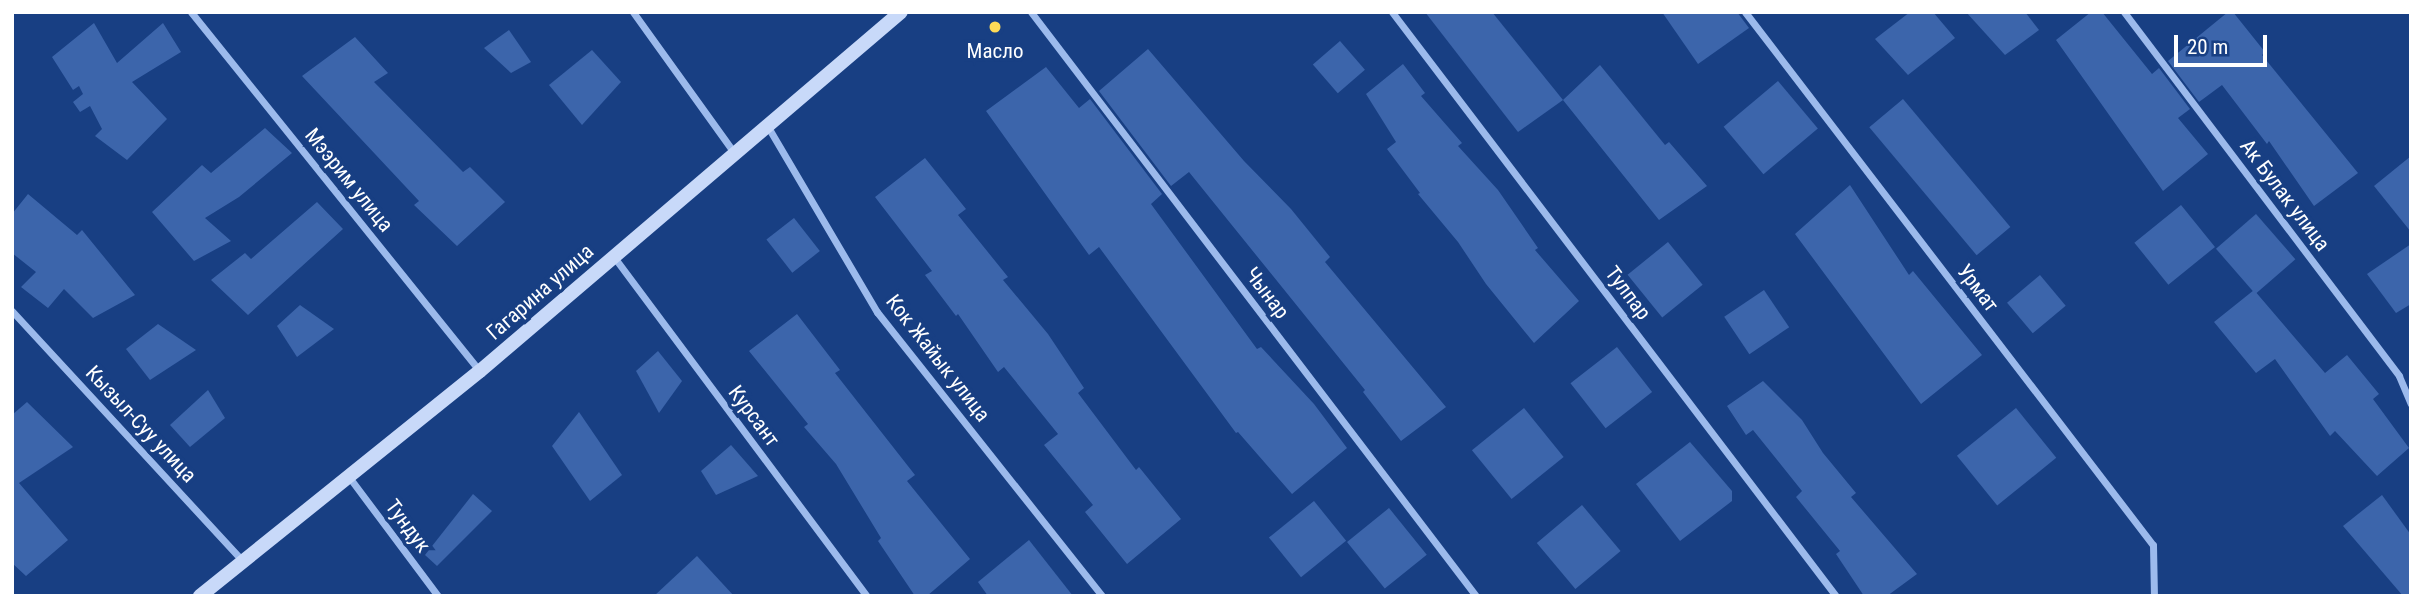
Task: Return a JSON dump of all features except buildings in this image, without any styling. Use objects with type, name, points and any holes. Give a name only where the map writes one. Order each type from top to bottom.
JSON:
[{"type":"main road","name":"Гагарина улица","points":[[200,596],[480,371],[901,12]]},
{"type":"street","name":"Мээрим улица","points":[[191,12],[480,371]]},
{"type":"street","points":[[633,12],[735,155]]},
{"type":"street","name":"Чынар","points":[[1031,12],[1476,596]]},
{"type":"street","name":"Тулпар","points":[[1392,12],[1836,596]]},
{"type":"street","name":"Урмат","points":[[1745,12],[2153,545],[2154,596]]},
{"type":"street","name":"Ак Булак улица","points":[[2124,12],[2399,376],[2411,404]]},
{"type":"street","name":"Кок Жайык улица","points":[[768,127],[877,312],[1102,596]]},
{"type":"street","name":"Курсант","points":[[613,257],[867,596]]},
{"type":"street","name":"Кызыл-Суу улица","points":[[12,311],[243,561]]},
{"type":"street","name":"Тундук","points":[[349,477],[438,596]]},
{"type":"place","name":"Масло","points":[[995,27]]}]
